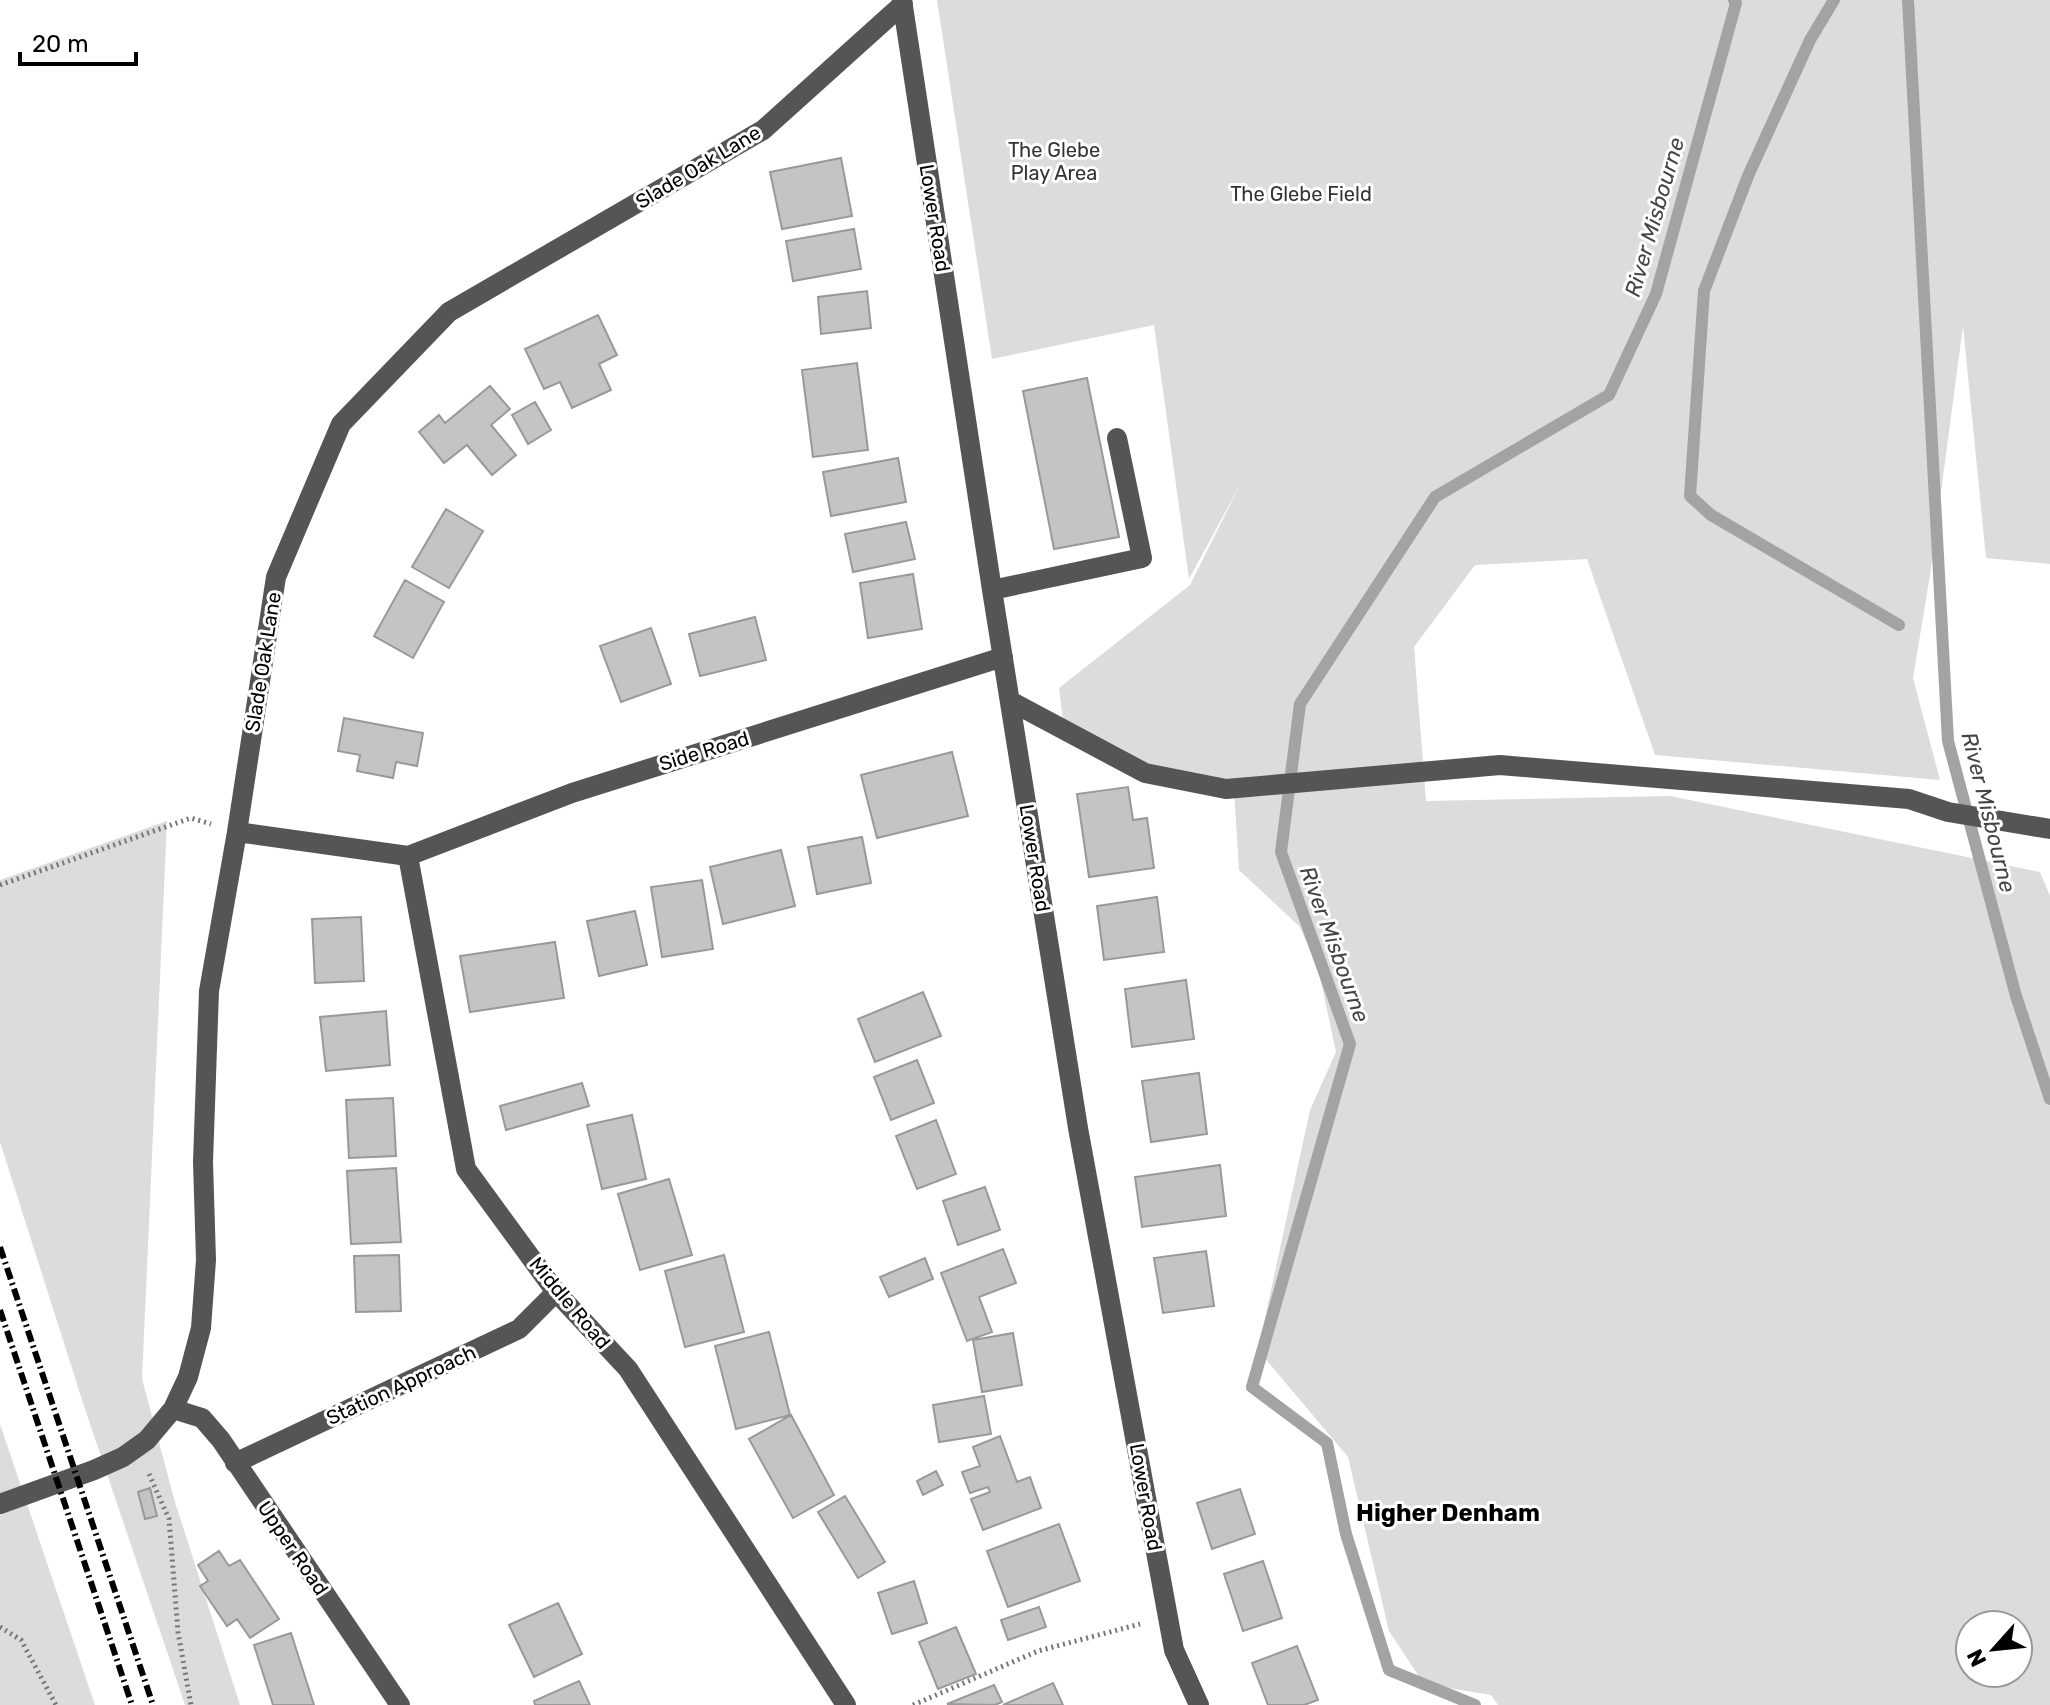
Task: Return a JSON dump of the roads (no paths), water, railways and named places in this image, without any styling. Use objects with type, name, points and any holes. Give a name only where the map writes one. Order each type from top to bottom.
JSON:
[{"type":"street","name":"Lower Road","points":[[902,2],[1078,1128],[1174,1650],[1199,1705]]},
{"type":"street","name":"Slade Oak Lane","points":[[0,1504],[123,1457],[147,1440],[173,1409],[188,1377],[201,1328],[206,1260],[203,1162],[209,991],[276,577],[341,424],[449,312],[763,130],[902,2]]},
{"type":"street","points":[[992,590],[1142,558],[1117,438]]},
{"type":"street","name":"Side Road","points":[[408,856],[572,793],[1003,657]]},
{"type":"street","points":[[1010,701],[1145,773],[1226,789],[1500,765],[1909,799],[1948,812],[2047,828]]},
{"type":"street","points":[[237,832],[408,856]]},
{"type":"street","name":"Middle Road","points":[[408,856],[466,1169],[556,1292],[628,1369],[846,1705]]},
{"type":"street","name":"Station Approach","points":[[235,1463],[519,1329],[556,1292]]},
{"type":"street","name":"Upper Road","points":[[173,1409],[202,1418],[221,1440],[400,1705]]},
{"type":"waterway","name":"River Misbourne","points":[[1475,1705],[1389,1670],[1346,1534],[1327,1443],[1252,1387],[1350,1044],[1281,852],[1300,704],[1435,497],[1609,395],[1656,294],[1736,3],[1734,0]]},
{"type":"waterway","points":[[1834,0],[1810,40],[1748,176],[1704,291],[1690,496],[1711,515],[1899,625]]},
{"type":"waterway","name":"River Misbourne","points":[[1908,0],[1948,741],[2016,996],[2050,1099]]},
{"type":"railway","points":[[0,1247],[153,1705]]},
{"type":"railway","points":[[0,1310],[132,1705]]},
{"type":"district","name":"Higher Denham","points":[[1448,1513]]},
{"type":"park label","name":"The Glebe Play Area","points":[[1054,162]]},
{"type":"park label","name":"The Glebe Field","points":[[1301,194]]}]
